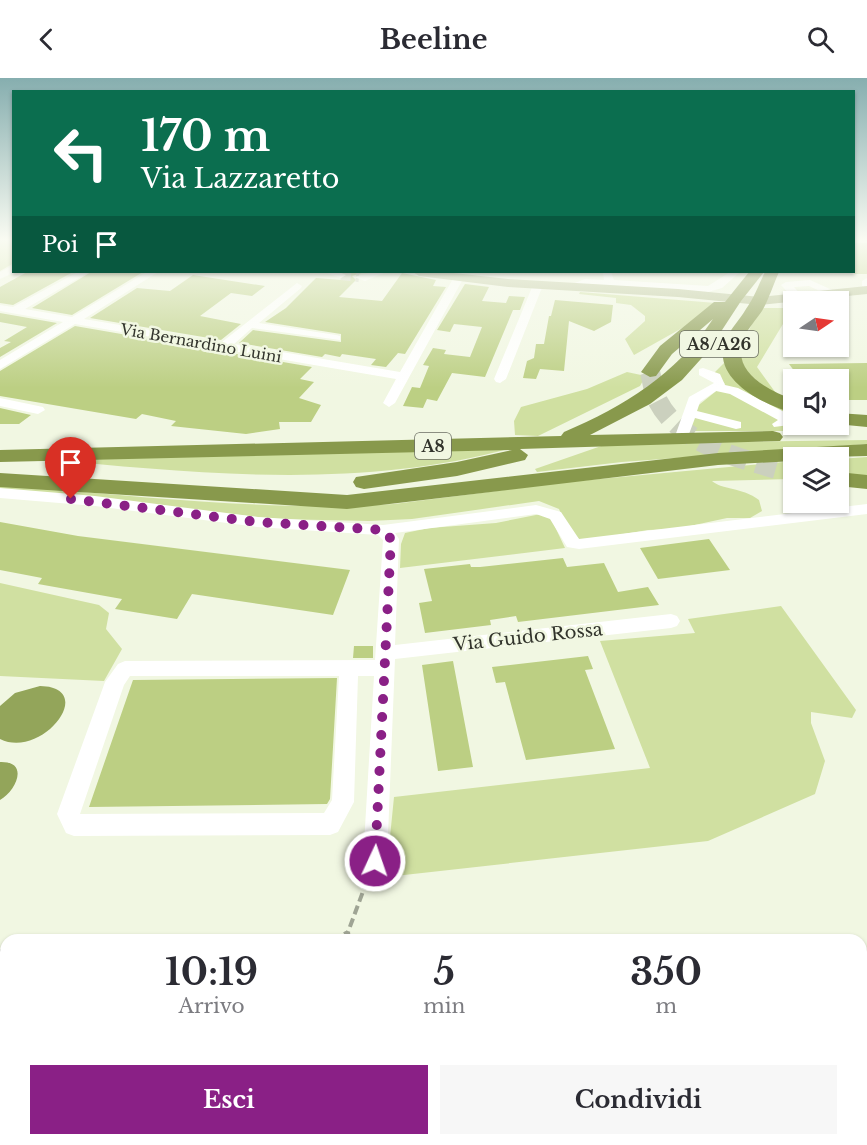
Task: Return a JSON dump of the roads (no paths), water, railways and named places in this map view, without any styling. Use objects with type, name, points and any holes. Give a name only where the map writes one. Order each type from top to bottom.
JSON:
[{"type":"highway","points":[[650,372],[679,338],[729,289]]},
{"type":"highway","points":[[292,499],[391,491],[469,480],[527,466],[575,451],[650,404],[701,348],[734,289]]},
{"type":"highway","name":"A8/A26","points":[[650,404],[696,376],[760,289]]},
{"type":"highway","points":[[764,289],[755,308],[738,332],[732,352],[736,368],[749,384],[783,401]]},
{"type":"highway","points":[[0,467],[293,485],[383,482],[457,469],[558,442],[650,404]]},
{"type":"highway","points":[[849,420],[867,422]]},
{"type":"highway","name":"A8","points":[[0,456],[681,438],[867,436]]},
{"type":"highway","points":[[0,480],[347,502],[392,499],[718,459],[867,450]]},
{"type":"highway","points":[[849,480],[867,482]]},
{"type":"main road","points":[[598,289],[685,295],[764,305],[783,303]]},
{"type":"main road","points":[[849,293],[866,290]]},
{"type":"main road","points":[[849,295],[866,290]]},
{"type":"street","points":[[15,310],[54,289]]},
{"type":"street","points":[[0,365],[126,289]]},
{"type":"street","points":[[223,347],[294,289]]},
{"type":"street","points":[[389,402],[453,289]]},
{"type":"street","points":[[500,379],[536,289]]},
{"type":"street","name":"Via Bernardino Luini","points":[[0,308],[402,376]]},
{"type":"street","points":[[250,325],[336,338]]},
{"type":"street","points":[[703,372],[719,379],[718,387]]},
{"type":"street","points":[[681,438],[694,400],[711,387],[734,391],[792,422],[779,424]]},
{"type":"street","points":[[0,402],[38,410]]},
{"type":"street","points":[[688,413],[736,425]]},
{"type":"street","points":[[0,493],[95,501],[257,522],[383,530],[525,509],[547,509],[554,512],[573,543],[579,544],[867,509]]},
{"type":"street","points":[[375,861],[391,539],[383,530]]},
{"type":"street","name":"Via Guido Rossa","points":[[349,668],[343,802],[330,824],[74,825],[68,814],[115,682],[124,669],[349,668],[671,621]]},
{"type":"tunnel","points":[[650,372],[655,395],[665,412],[679,427],[715,448],[783,471]]}]
